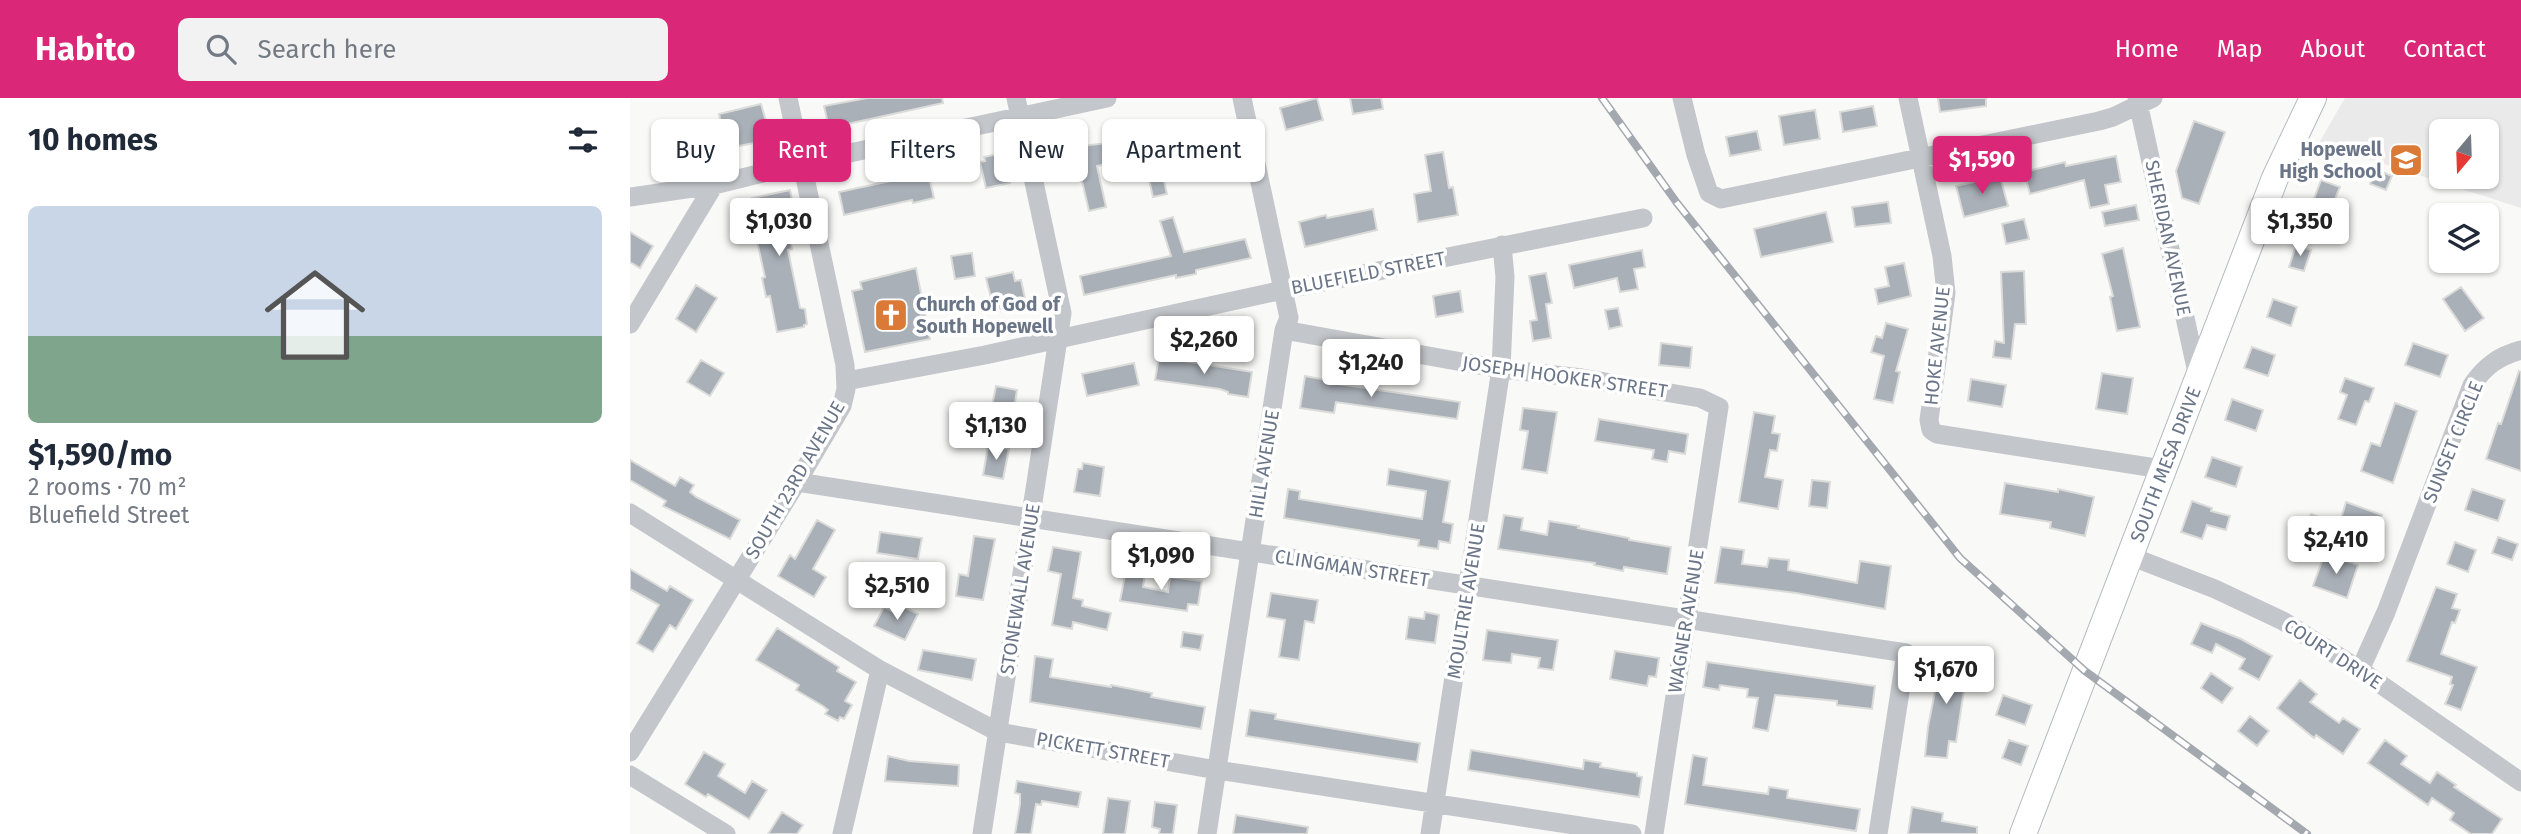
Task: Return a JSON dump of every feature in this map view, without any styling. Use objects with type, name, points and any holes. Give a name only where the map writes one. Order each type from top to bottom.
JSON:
[{"type":"main road","name":"SOUTH MESA DRIVE","points":[[2023,834],[2275,178],[2313,98]]},
{"type":"street","name":"SOUTH 23RD AVENUE","points":[[788,98],[793,119]]},
{"type":"street","points":[[851,150],[1018,107],[1107,98]]},
{"type":"street","name":"HILL AVENUE","points":[[1207,834],[1284,330],[1289,318],[1242,98]]},
{"type":"street","points":[[1682,98],[1696,155],[1709,193],[1721,199],[2099,121],[2143,100]]},
{"type":"street","name":"HOKE AVENUE","points":[[1908,98],[1942,256],[1946,293],[1929,420],[1931,430],[1937,434],[2162,469]]},
{"type":"street","name":"SHERIDAN AVENUE","points":[[2143,100],[2198,377]]},
{"type":"street","name":"STONEWALL AVENUE","points":[[982,834],[1062,313],[1018,107]]},
{"type":"street","points":[[630,197],[714,185],[753,175]]},
{"type":"street","name":"SOUTH 23RD AVENUE","points":[[630,752],[842,406],[846,381],[807,182]]},
{"type":"street","points":[[630,324],[714,185]]},
{"type":"street","name":"BLUEFIELD STREET","points":[[846,381],[985,355],[1283,290],[1643,218]]},
{"type":"street","name":"MOULTRIE AVENUE","points":[[1430,834],[1502,369],[1506,277],[1502,245]]},
{"type":"street","name":"JOSEPH HOOKER STREET","points":[[1284,330],[1502,369],[1700,398],[1719,407]]},
{"type":"street","name":"SUNSET CIRCLE","points":[[2360,670],[2386,612],[2472,385],[2494,361],[2521,350]]},
{"type":"street","name":"WAGNER AVENUE","points":[[1654,834],[1719,407]]},
{"type":"street","name":"CLINGMAN STREET","points":[[797,482],[1906,653],[1878,834]]},
{"type":"street","name":"PICKETT STREET","points":[[630,513],[880,670],[998,732],[1217,770],[1632,834]]},
{"type":"street","name":"COURT DRIVE","points":[[2130,556],[2215,589],[2273,616],[2360,670],[2521,782]]},
{"type":"street","points":[[842,834],[880,670]]},
{"type":"street","points":[[630,775],[726,834]]},
{"type":"shaded area","name":"Hopewell High School","points":[[2345,98],[2521,98],[2521,208],[2462,189],[2499,189],[2499,119],[2429,119],[2429,178],[2319,143]]},
{"type":"building","points":[[867,98],[942,98],[943,103],[851,123],[851,119],[827,119],[824,106]]},
{"type":"building","points":[[1317,98],[1323,120],[1286,130],[1280,108]]},
{"type":"building","points":[[1350,98],[1381,98],[1383,109],[1353,114]]},
{"type":"building","points":[[1938,98],[1986,98],[1986,106],[1940,112]]},
{"type":"building","points":[[761,104],[765,119],[753,119],[753,143],[739,146],[739,119],[720,119],[719,114]]},
{"type":"building","points":[[1873,106],[1877,126],[1843,132],[1840,112]]},
{"type":"building","points":[[1815,110],[1820,139],[1784,145],[1779,116]]},
{"type":"building","points":[[2194,121],[2225,132],[2199,204],[2182,198],[2176,171]]},
{"type":"building","points":[[1757,131],[1761,150],[1730,156],[1726,137]]},
{"type":"building","points":[[1102,144],[1102,165],[1097,166],[1106,207],[1089,211],[1082,182],[1088,182],[1088,145]]},
{"type":"building","points":[[1443,152],[1449,188],[1453,187],[1458,215],[1418,222],[1414,194],[1431,191],[1425,155]]},
{"type":"building","points":[[994,155],[994,182],[1010,183],[986,188],[980,162],[985,161],[984,157]]},
{"type":"building","points":[[2116,156],[2121,182],[2105,185],[2109,204],[2090,208],[2084,180],[2030,194],[2024,172],[2065,162],[2066,166]]},
{"type":"building","points":[[2375,169],[2392,176],[2386,190],[2370,184]]},
{"type":"building","points":[[2000,176],[2008,206],[1964,217],[1956,186]]},
{"type":"building","points":[[2321,180],[2340,187],[2328,216],[2310,210]]},
{"type":"building","points":[[886,182],[930,182],[934,198],[913,203],[912,200],[844,215],[839,192]]},
{"type":"building","points":[[1150,182],[1164,182],[1167,194],[1153,197]]},
{"type":"building","points":[[790,190],[797,224],[787,226],[792,249],[788,250],[800,308],[805,309],[807,324],[804,327],[777,332],[770,296],[766,297],[762,278],[765,277],[757,241],[761,240],[752,198]]},
{"type":"building","points":[[1888,202],[1891,223],[1855,227],[1852,207]]},
{"type":"building","points":[[2136,205],[2139,220],[2105,226],[2102,212]]},
{"type":"building","points":[[1373,209],[1377,230],[1305,247],[1299,222],[1326,215],[1327,218]]},
{"type":"building","points":[[1826,212],[1833,242],[1761,257],[1754,229]]},
{"type":"building","points":[[1173,217],[1184,252],[1245,239],[1251,258],[1196,270],[1196,274],[1176,278],[1176,275],[1084,295],[1080,276],[1171,256],[1160,221]]},
{"type":"building","points":[[2024,219],[2029,239],[2006,244],[2002,224]]},
{"type":"building","points":[[630,232],[653,246],[640,268],[630,262]]},
{"type":"building","points":[[2296,245],[2311,250],[2304,271],[2289,267]]},
{"type":"building","points":[[2123,248],[2140,327],[2117,331],[2110,297],[2113,296],[2102,254]]},
{"type":"building","points":[[1642,250],[1645,267],[1634,269],[1638,289],[1620,292],[1617,278],[1574,288],[1569,265]]},
{"type":"building","points":[[972,253],[975,276],[955,279],[951,256]]},
{"type":"building","points":[[1904,263],[1911,296],[1878,304],[1875,289],[1889,286],[1885,267]]},
{"type":"building","name":"Church of God of South Hopewell","points":[[916,268],[930,339],[865,352],[852,291],[862,289],[860,282]]},
{"type":"building","points":[[2024,271],[2026,324],[2015,324],[2011,359],[1993,357],[1995,341],[2004,343],[2001,272]]},
{"type":"building","points":[[1013,272],[1015,281],[1021,280],[1026,303],[994,310],[986,278]]},
{"type":"building","points":[[1546,273],[1552,303],[1546,304],[1551,338],[1533,341],[1530,321],[1537,320],[1529,276]]},
{"type":"building","points":[[696,285],[717,298],[696,332],[676,319]]},
{"type":"building","points":[[2461,287],[2484,318],[2465,331],[2443,299]]},
{"type":"building","points":[[1460,291],[1463,312],[1436,317],[1433,296]]},
{"type":"building","points":[[2273,299],[2297,307],[2291,326],[2267,317]]},
{"type":"building","points":[[1618,308],[1622,326],[1609,329],[1605,310]]},
{"type":"building","points":[[1886,323],[1908,329],[1896,371],[1900,372],[1893,403],[1874,399],[1884,356],[1871,352],[1876,336],[1882,338]]},
{"type":"building","points":[[1661,343],[1692,347],[1690,368],[1659,365]]},
{"type":"building","points":[[2413,343],[2448,355],[2440,377],[2405,365]]},
{"type":"building","points":[[2252,347],[2275,355],[2268,376],[2244,368]]},
{"type":"building","points":[[1159,357],[1252,372],[1248,397],[1228,394],[1220,389],[1155,380]]},
{"type":"building","points":[[701,360],[724,373],[710,396],[687,382]]},
{"type":"building","points":[[1134,363],[1139,385],[1087,396],[1082,374]]},
{"type":"building","points":[[2519,371],[2521,372],[2521,471],[2486,459]]},
{"type":"building","points":[[2102,373],[2133,378],[2127,414],[2096,409]]},
{"type":"building","points":[[1305,376],[1332,383],[1460,402],[1457,419],[1336,402],[1334,413],[1300,408]]},
{"type":"building","points":[[2345,378],[2374,388],[2369,402],[2365,401],[2356,425],[2338,419],[2347,395],[2340,392]]},
{"type":"building","points":[[1971,379],[2006,385],[2002,407],[1968,401]]},
{"type":"building","points":[[996,386],[1017,390],[1013,415],[991,411]]},
{"type":"building","points":[[2232,399],[2263,410],[2256,431],[2225,420]]},
{"type":"building","points":[[2395,403],[2417,411],[2393,483],[2361,471],[2371,443],[2380,446]]},
{"type":"building","points":[[1523,408],[1557,412],[1547,473],[1522,469],[1528,431],[1520,430]]},
{"type":"building","points":[[1754,412],[1775,416],[1772,433],[1780,434],[1777,451],[1770,450],[1765,477],[1783,480],[1778,509],[1739,502]]},
{"type":"building","points":[[1599,419],[1688,434],[1685,454],[1669,451],[1667,462],[1652,459],[1654,450],[1595,441]]},
{"type":"building","points":[[988,446],[1009,449],[1003,479],[983,475]]},
{"type":"building","points":[[2212,457],[2242,467],[2236,487],[2205,477]]},
{"type":"building","points":[[630,460],[675,486],[680,477],[694,485],[690,492],[696,497],[740,520],[730,539],[663,506],[666,501],[630,480]]},
{"type":"building","points":[[1083,463],[1104,467],[1100,496],[1074,492],[1078,469],[1082,469]]},
{"type":"building","points":[[1389,469],[1450,481],[1443,522],[1453,524],[1450,543],[1439,541],[1438,549],[1418,546],[1419,540],[1284,518],[1288,489],[1300,491],[1299,499],[1422,519],[1426,491],[1387,485]]},
{"type":"building","points":[[1812,480],[1830,482],[1827,508],[1809,506]]},
{"type":"building","points":[[2005,483],[2058,492],[2058,489],[2094,497],[2085,536],[2050,528],[2051,522],[2000,514]]},
{"type":"building","points":[[2472,489],[2505,500],[2498,521],[2465,510]]},
{"type":"building","points":[[2192,501],[2212,508],[2211,511],[2230,516],[2226,530],[2207,525],[2202,539],[2181,532]]},
{"type":"building","points":[[2346,502],[2382,515],[2375,534],[2340,522]]},
{"type":"building","points":[[2311,514],[2329,521],[2317,554],[2304,550],[2310,533],[2305,531]]},
{"type":"building","points":[[1504,515],[1523,518],[1521,530],[1547,535],[1549,521],[1671,547],[1667,574],[1624,567],[1623,571],[1594,565],[1595,563],[1498,549]]},
{"type":"building","points":[[817,520],[835,530],[813,569],[826,577],[814,597],[778,576],[790,555],[795,559]]},
{"type":"building","points":[[880,532],[922,538],[918,559],[877,553]]},
{"type":"building","points":[[974,536],[995,539],[983,600],[956,596],[959,574],[968,576]]},
{"type":"building","points":[[2498,537],[2518,544],[2512,560],[2492,553]]},
{"type":"building","points":[[2455,542],[2476,550],[2468,572],[2447,564]]},
{"type":"building","points":[[1053,547],[1081,552],[1073,598],[1083,600],[1082,606],[1111,613],[1107,630],[1073,622],[1072,629],[1052,625],[1061,574],[1048,571]]},
{"type":"building","points":[[1721,547],[1744,550],[1742,564],[1767,567],[1769,558],[1789,560],[1788,570],[1857,583],[1860,561],[1891,566],[1885,609],[1796,593],[1715,583]]},
{"type":"building","points":[[2325,553],[2358,565],[2347,598],[2313,586]]},
{"type":"building","points":[[630,569],[667,591],[670,586],[693,600],[676,629],[670,625],[653,652],[637,643],[659,605],[630,589]]},
{"type":"building","points":[[1126,570],[1145,573],[1143,587],[1168,592],[1170,577],[1202,581],[1198,605],[1188,604],[1187,611],[1120,601]]},
{"type":"building","points":[[2436,587],[2457,594],[2452,608],[2460,610],[2455,623],[2452,622],[2441,654],[2477,667],[2461,710],[2445,704],[2453,685],[2450,684],[2452,677],[2407,661]]},
{"type":"building","points":[[1271,593],[1318,600],[1314,623],[1305,621],[1299,660],[1279,657],[1285,620],[1267,617]]},
{"type":"building","points":[[884,607],[900,615],[904,607],[918,614],[905,640],[874,626]]},
{"type":"building","points":[[1425,612],[1439,615],[1435,643],[1406,639],[1409,617],[1424,619]]},
{"type":"building","points":[[2201,623],[2241,639],[2272,656],[2259,680],[2239,669],[2245,659],[2216,644],[2212,653],[2191,644]]},
{"type":"building","points":[[777,628],[839,667],[837,671],[856,682],[845,701],[852,705],[844,719],[840,717],[838,721],[825,714],[828,710],[796,690],[799,685],[756,660]]},
{"type":"building","points":[[1487,630],[1558,640],[1553,670],[1538,668],[1540,658],[1512,654],[1511,663],[1483,660]]},
{"type":"building","points":[[1183,632],[1203,635],[1200,650],[1181,647]]},
{"type":"building","points":[[923,650],[976,659],[972,680],[918,670]]},
{"type":"building","points":[[1943,650],[1966,655],[1959,689],[1964,690],[1956,742],[1949,741],[1947,758],[1925,756]]},
{"type":"building","points":[[1615,651],[1659,658],[1656,677],[1649,676],[1647,686],[1610,679]]},
{"type":"building","points":[[1035,656],[1053,659],[1050,677],[1111,685],[1152,693],[1151,697],[1205,707],[1201,729],[1030,702]]},
{"type":"building","points":[[1707,662],[1875,686],[1872,709],[1837,705],[1837,701],[1775,695],[1768,731],[1753,728],[1758,698],[1747,697],[1748,689],[1720,685],[1719,690],[1703,687]]},
{"type":"building","points":[[2211,673],[2233,688],[2222,703],[2201,688]]},
{"type":"building","points":[[2300,680],[2317,694],[2310,702],[2339,723],[2343,718],[2360,729],[2343,754],[2316,735],[2314,738],[2277,708]]},
{"type":"building","points":[[2003,695],[2032,705],[2025,725],[1996,715]]},
{"type":"building","points":[[1250,710],[1276,714],[1275,719],[1420,743],[1417,762],[1246,736]]},
{"type":"building","points":[[2250,716],[2269,731],[2257,746],[2238,731]]},
{"type":"building","points":[[2009,740],[2028,746],[2021,765],[2002,758]]},
{"type":"building","points":[[2385,740],[2407,756],[2401,764],[2430,783],[2437,772],[2456,785],[2454,787],[2502,819],[2492,834],[2471,834],[2450,820],[2454,813],[2432,798],[2428,805],[2368,763]]},
{"type":"building","points":[[1471,750],[1583,769],[1584,760],[1601,763],[1600,767],[1637,773],[1637,776],[1642,777],[1639,797],[1468,770]]},
{"type":"building","points":[[704,752],[725,764],[718,776],[745,793],[752,781],[767,790],[749,819],[708,794],[706,797],[685,784]]},
{"type":"building","points":[[1693,755],[1707,758],[1703,785],[1768,794],[1769,787],[1788,790],[1787,798],[1860,809],[1856,831],[1685,804]]},
{"type":"building","points":[[888,756],[909,761],[959,765],[958,786],[885,781]]},
{"type":"building","points":[[1017,781],[1081,792],[1078,807],[1042,801],[1041,805],[1036,804],[1031,834],[1015,834],[1020,804],[1020,794],[1015,793]]},
{"type":"building","points":[[1108,798],[1130,801],[1125,834],[1103,834]]},
{"type":"building","points":[[1155,802],[1177,805],[1173,834],[1159,834],[1160,829],[1152,827]]},
{"type":"building","points":[[1912,807],[1943,813],[1942,821],[1977,827],[1977,834],[1908,834]]},
{"type":"building","points":[[782,812],[803,825],[797,834],[768,834]]},
{"type":"building","points":[[1236,815],[1308,827],[1307,834],[1233,834]]},
{"type":"railway","points":[[1602,98],[1677,203],[1960,558],[2085,671],[2307,834]]},
{"type":"place","name":"Hopewell High School","points":[[2406,160]]},
{"type":"place","name":"Church of God of South Hopewell","points":[[891,315]]}]
